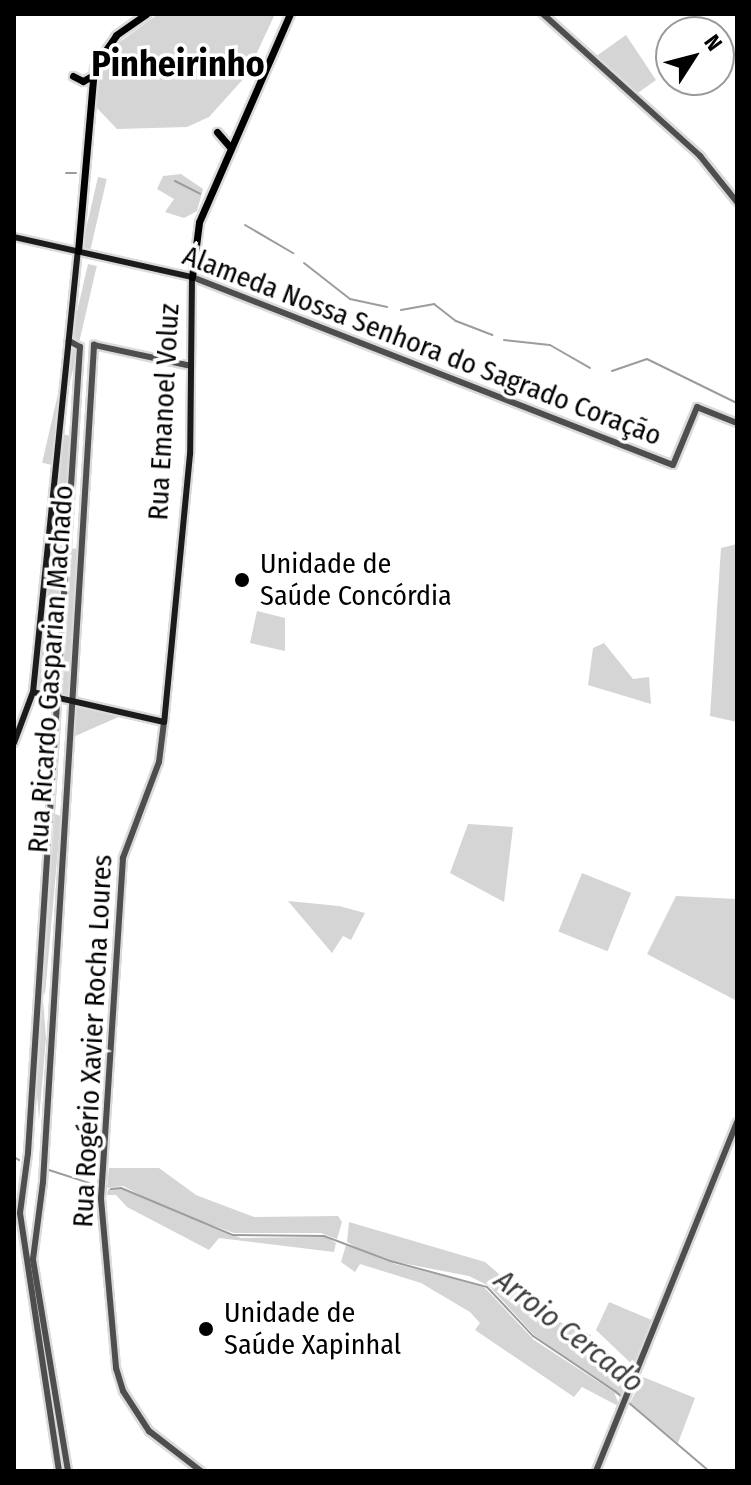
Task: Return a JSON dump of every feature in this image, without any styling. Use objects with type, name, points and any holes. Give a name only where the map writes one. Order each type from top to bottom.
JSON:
[{"type":"main road","points":[[14,743],[33,692],[78,251],[92,76],[109,42],[146,14]]},
{"type":"main road","name":"Rua Emanoel Voluz","points":[[164,722],[190,454],[192,277],[199,222],[290,14]]},
{"type":"main road","points":[[73,76],[83,81],[92,76]]},
{"type":"main road","points":[[217,132],[228,139],[232,150]]},
{"type":"main road","name":"Alameda Nossa Senhora do Sagrado Coração","points":[[14,237],[192,277]]},
{"type":"main road","points":[[33,692],[164,722]]},
{"type":"street","points":[[543,14],[700,156],[737,202]]},
{"type":"street","name":"Alameda Nossa Senhora do Sagrado Coração","points":[[192,277],[673,465],[697,407],[737,423]]},
{"type":"street","name":"Rua Ricardo Gasparian Machado","points":[[59,1471],[20,1213],[28,1153],[59,698],[55,686],[80,344],[69,341]]},
{"type":"street","name":"Rua Ricardo Gasparian Machado","points":[[68,1471],[33,1259],[42,1198],[94,345],[191,366]]},
{"type":"street","points":[[72,475],[85,480]]},
{"type":"street","points":[[68,541],[81,544]]},
{"type":"street","points":[[57,720],[69,722]]},
{"type":"street","name":"Rua Emanoel Voluz","points":[[132,826],[159,762],[164,722]]},
{"type":"street","name":"Rua Rogério Xavier Rocha Loures","points":[[132,826],[123,858],[101,1199],[116,1368],[131,1406],[154,1436],[201,1471]]},
{"type":"street","points":[[596,1471],[737,1122]]},
{"type":"shaded area","points":[[158,14],[275,14],[246,76],[209,117],[187,127],[117,129],[96,107],[101,66],[117,44]]},
{"type":"shaded area","points":[[626,35],[655,81],[635,95],[595,57]]},
{"type":"shaded area","points":[[181,174],[203,189],[197,211],[184,218],[165,212],[174,199],[157,189],[163,176]]},
{"type":"shaded area","points":[[98,177],[107,179],[90,253],[81,251]]},
{"type":"shaded area","points":[[88,264],[97,266],[51,465],[42,463]]},
{"type":"shaded area","points":[[63,434],[70,436],[66,510],[56,508]]},
{"type":"shaded area","points":[[55,523],[64,524],[59,601],[47,599]]},
{"type":"shaded area","points":[[737,544],[737,722],[710,716],[721,548]]},
{"type":"shaded area","points":[[70,548],[78,549],[68,705],[62,704]]},
{"type":"shaded area","points":[[45,607],[62,611],[52,693],[37,689]]},
{"type":"shaded area","points":[[257,611],[285,618],[285,651],[250,643]]},
{"type":"shaded area","points":[[604,643],[633,679],[649,677],[651,704],[588,685],[593,648]]},
{"type":"shaded area","points":[[76,706],[123,715],[73,737]]},
{"type":"shaded area","points":[[55,814],[61,816],[45,994],[42,991]]},
{"type":"shaded area","points":[[468,824],[513,827],[504,902],[450,873]]},
{"type":"shaded area","points":[[582,873],[631,893],[608,951],[558,931]]},
{"type":"shaded area","points":[[676,896],[737,899],[737,1001],[647,954]]},
{"type":"shaded area","points":[[288,901],[339,906],[365,913],[351,940],[343,936],[332,953]]},
{"type":"shaded area","points":[[43,999],[46,1038],[39,1120],[36,1081]]},
{"type":"shaded area","points":[[109,1168],[159,1168],[196,1195],[254,1217],[338,1216],[342,1222],[337,1239],[321,1233],[234,1233],[168,1210],[123,1186],[107,1188]]},
{"type":"shaded area","points":[[108,1189],[121,1189],[241,1238],[326,1237],[336,1243],[334,1252],[219,1238],[209,1250],[127,1207],[116,1195],[107,1195]]},
{"type":"shaded area","points":[[349,1222],[485,1262],[550,1318],[591,1335],[582,1349],[627,1389],[623,1399],[535,1336],[489,1286],[469,1276],[391,1261],[357,1248],[347,1242]]},
{"type":"shaded area","points":[[346,1245],[395,1264],[483,1286],[534,1340],[614,1392],[620,1407],[582,1387],[574,1397],[475,1330],[480,1323],[470,1312],[421,1283],[360,1264],[355,1272],[341,1262]]},
{"type":"shaded area","points":[[609,1302],[654,1321],[636,1368],[596,1330]]},
{"type":"shaded area","points":[[643,1377],[695,1398],[678,1443],[630,1403]]},
{"type":"waterway","points":[[66,173],[76,173]]},
{"type":"waterway","points":[[175,181],[200,194]]},
{"type":"waterway","points":[[245,225],[293,253]]},
{"type":"waterway","points":[[304,263],[350,299],[387,307]]},
{"type":"waterway","points":[[401,310],[434,304],[456,321],[492,335]]},
{"type":"waterway","points":[[504,340],[550,345],[590,368]]},
{"type":"waterway","points":[[612,371],[647,359],[737,403]]},
{"type":"waterway","name":"Arroio Cercado","points":[[14,1157],[19,1160]]},
{"type":"waterway","name":"Arroio Cercado","points":[[49,1170],[92,1184]]},
{"type":"waterway","name":"Arroio Cercado","points":[[111,1189],[121,1188],[233,1235],[324,1236],[390,1261],[487,1287],[533,1336],[615,1391],[709,1471]]},
{"type":"place","name":"Unidade de Saúde Concórdia","points":[[242,580]]},
{"type":"place","name":"Unidade de Saúde Xapinhal","points":[[206,1329]]},
{"type":"district","name":"Pinheirinho","points":[[178,65]]}]
